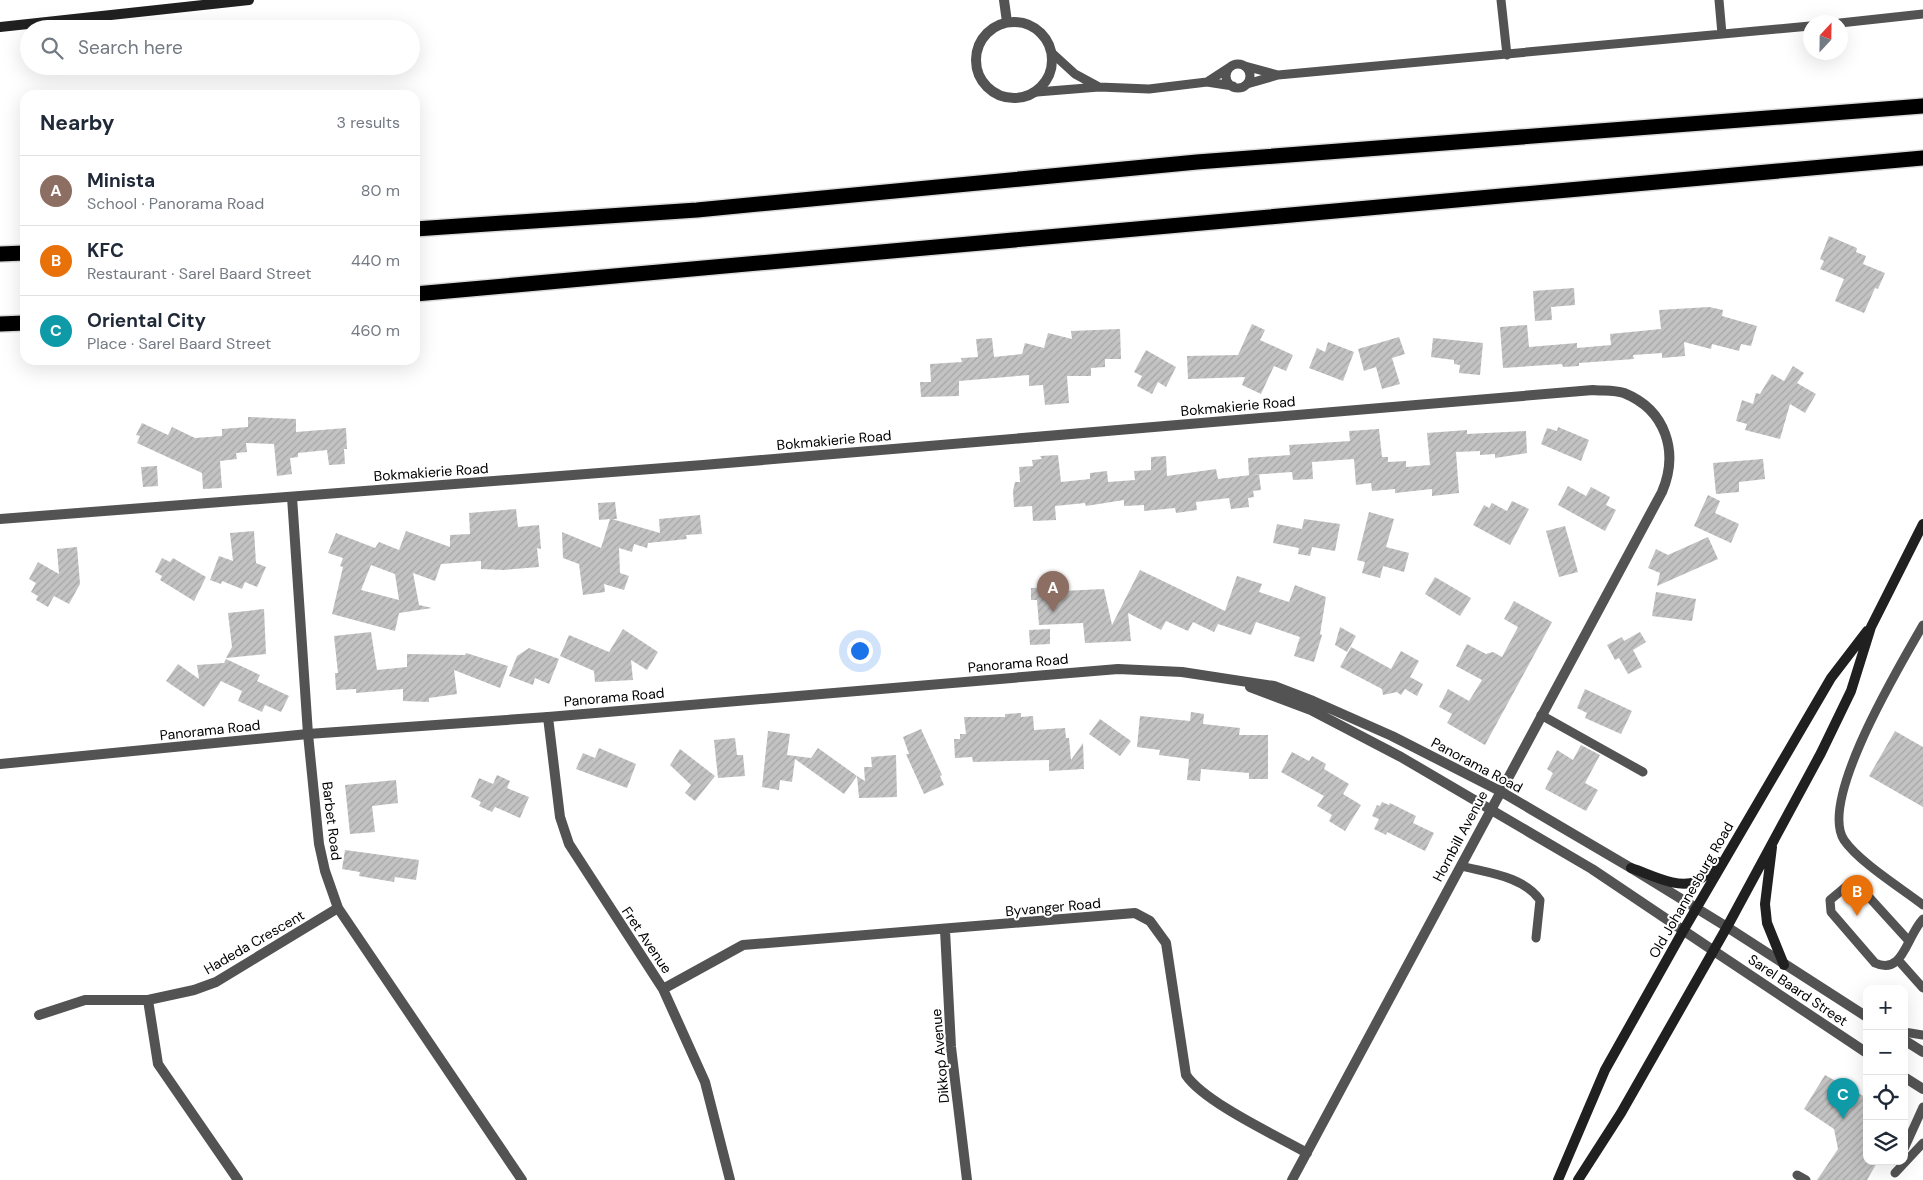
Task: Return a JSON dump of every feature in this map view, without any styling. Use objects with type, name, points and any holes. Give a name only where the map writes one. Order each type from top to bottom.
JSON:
[{"type":"highway","points":[[420,228],[697,210],[1197,162],[1923,106]]},
{"type":"highway","points":[[420,294],[1923,158]]},
{"type":"highway","points":[[0,254],[20,253]]},
{"type":"highway","points":[[0,324],[20,323]]},
{"type":"main road","points":[[65,20],[249,0]]},
{"type":"main road","points":[[0,27],[20,25]]},
{"type":"main road","name":"Old Johannesburg Road","points":[[1578,1180],[1622,1113],[1714,951],[1821,753],[1851,691],[1871,626],[1923,524]]},
{"type":"main road","name":"Old Johannesburg Road","points":[[1558,1180],[1605,1070],[1682,931],[1831,678],[1871,626]]},
{"type":"main road","points":[[1773,842],[1765,904],[1768,923],[1784,965]]},
{"type":"main road","points":[[1632,868],[1675,883],[1688,883],[1697,881],[1726,856]]},
{"type":"street","points":[[1004,0],[1007,22]]},
{"type":"street","points":[[1007,22],[1022,22],[1036,28],[1047,39],[1052,53],[1053,68],[1047,82],[1037,92],[1023,98],[1008,99],[993,93],[982,82],[976,68],[976,53],[982,38],[993,28],[1007,22]]},
{"type":"street","name":"Bokmakierie Road","points":[[0,520],[703,465],[1593,390],[1622,392],[1646,404],[1660,421]]},
{"type":"street","name":"Hornbill Avenue","points":[[1292,1180],[1668,478],[1669,451],[1660,421]]},
{"type":"street","name":"Barbet Road","points":[[292,496],[308,734],[319,844],[324,871],[338,908],[522,1180]]},
{"type":"street","name":"Panorama Road","points":[[0,764],[308,734],[548,717],[1118,669],[1182,672],[1274,686],[1392,736],[1500,791],[1632,868],[1696,908]]},
{"type":"street","name":"Panorama Road","points":[[1230,679],[1311,710],[1401,757],[1592,868],[1682,931]]},
{"type":"street","name":"Fret Avenue","points":[[548,717],[560,817],[569,844],[663,989],[705,1082],[730,1180]]},
{"type":"street","name":"Hadeda Crescent","points":[[39,1015],[85,1000],[148,1000],[194,990],[216,982],[338,908]]},
{"type":"street","name":"Sarel Baard Street","points":[[1696,908],[1863,1014]]},
{"type":"street","name":"Byvanger Road","points":[[663,989],[743,945],[1136,913],[1150,921],[1166,943],[1186,1074],[1189,1080],[1208,1096],[1306,1153]]},
{"type":"street","name":"Dikkop Avenue","points":[[945,930],[951,1047],[967,1180]]},
{"type":"street","name":"Sarel Baard Street","points":[[1682,931],[1863,1050]]},
{"type":"street","points":[[148,1000],[158,1064],[238,1180]]},
{"type":"street","points":[[1908,1043],[1923,1052]]},
{"type":"street","points":[[1908,1079],[1923,1088]]},
{"type":"lane","points":[[1501,0],[1507,55]]},
{"type":"lane","points":[[1719,0],[1722,34]]},
{"type":"lane","points":[[1848,22],[1923,14]]},
{"type":"lane","points":[[1037,92],[1099,87],[1149,89],[1207,82],[1240,88],[1247,84],[1278,75],[1803,27]]},
{"type":"lane","points":[[1052,53],[1074,74],[1099,87]]},
{"type":"lane","points":[[1207,82],[1236,64],[1278,75]]},
{"type":"lane","points":[[1244,65],[1249,70],[1250,78],[1247,84]]},
{"type":"lane","points":[[1230,67],[1226,74],[1228,81],[1233,86]]},
{"type":"lane","points":[[1923,625],[1853,757],[1839,811],[1839,831],[1845,841],[1858,855],[1923,905]]},
{"type":"lane","points":[[1541,716],[1643,772]]},
{"type":"lane","points":[[1461,866],[1518,882],[1532,888],[1540,900],[1536,938]]},
{"type":"lane","points":[[1908,940],[1858,885],[1848,885],[1830,900],[1831,912],[1875,964],[1888,967],[1899,961],[1908,940],[1923,920]]},
{"type":"lane","points":[[1899,961],[1923,988]]},
{"type":"lane","points":[[1908,1033],[1923,1035]]},
{"type":"lane","points":[[1908,1140],[1923,1107]]},
{"type":"lane","points":[[1893,1176],[1923,1143]]},
{"type":"lane","points":[[1797,1175],[1806,1180]]},
{"type":"building","points":[[1829,236],[1857,248],[1856,252],[1866,256],[1863,264],[1885,273],[1878,289],[1875,288],[1864,313],[1835,301],[1844,279],[1820,269],[1824,261],[1820,259]]},
{"type":"building","points":[[1574,288],[1575,305],[1551,307],[1552,320],[1535,321],[1533,291]]},
{"type":"building","points":[[1709,307],[1723,310],[1722,316],[1757,326],[1751,346],[1741,344],[1739,351],[1712,344],[1711,349],[1684,342],[1685,356],[1662,358],[1662,353],[1633,355],[1634,359],[1579,363],[1579,366],[1563,367],[1562,364],[1503,368],[1500,327],[1527,325],[1529,347],[1577,343],[1577,348],[1611,345],[1610,334],[1661,329],[1659,310]]},
{"type":"building","points":[[1252,324],[1265,330],[1260,340],[1293,355],[1286,371],[1274,366],[1261,394],[1242,385],[1245,377],[1188,379],[1187,356],[1238,355]]},
{"type":"building","points":[[1120,329],[1121,359],[1105,359],[1105,367],[1091,368],[1091,376],[1067,376],[1069,403],[1045,405],[1043,385],[1029,386],[1029,375],[959,381],[959,396],[921,397],[920,382],[931,382],[930,364],[962,362],[961,358],[978,357],[976,339],[992,338],[994,357],[1022,354],[1025,343],[1044,348],[1048,333],[1072,339],[1071,331]]},
{"type":"building","points":[[1399,337],[1405,354],[1392,358],[1400,384],[1382,389],[1376,367],[1364,371],[1358,349]]},
{"type":"building","points":[[1433,338],[1483,343],[1480,375],[1459,373],[1460,365],[1454,364],[1454,360],[1431,357]]},
{"type":"building","points":[[1328,342],[1354,352],[1343,381],[1309,368],[1317,348],[1325,352]]},
{"type":"building","points":[[1146,350],[1176,367],[1166,387],[1158,382],[1152,394],[1137,386],[1142,376],[1134,372]]},
{"type":"building","points":[[1793,366],[1804,373],[1797,383],[1816,394],[1805,413],[1790,404],[1780,439],[1745,430],[1747,424],[1736,421],[1742,400],[1753,404],[1756,393],[1760,394],[1772,374],[1784,381]]},
{"type":"building","points":[[248,417],[296,419],[296,432],[346,428],[347,449],[344,449],[345,464],[329,465],[327,450],[298,453],[298,457],[290,458],[292,474],[277,476],[274,444],[246,443],[247,452],[236,453],[237,459],[220,461],[222,488],[203,489],[202,473],[137,443],[140,436],[136,435],[142,423],[168,435],[172,427],[195,438],[222,436],[222,429],[248,427]]},
{"type":"building","points":[[1558,427],[1589,440],[1581,461],[1541,444],[1547,428],[1557,431]]},
{"type":"building","points":[[1379,429],[1382,457],[1388,457],[1388,462],[1406,461],[1406,467],[1430,465],[1427,433],[1467,430],[1467,434],[1526,431],[1527,453],[1495,458],[1495,454],[1480,455],[1480,451],[1456,452],[1459,493],[1432,496],[1432,489],[1395,493],[1395,489],[1372,491],[1371,483],[1356,485],[1354,459],[1312,462],[1313,479],[1293,480],[1292,472],[1249,475],[1248,458],[1290,455],[1289,445],[1350,441],[1349,431]]},
{"type":"building","points":[[1058,455],[1061,482],[1090,479],[1090,473],[1107,471],[1108,482],[1135,480],[1134,471],[1151,470],[1151,457],[1166,456],[1167,476],[1216,469],[1218,479],[1259,474],[1261,490],[1253,491],[1254,497],[1248,498],[1249,507],[1231,509],[1229,498],[1196,502],[1197,510],[1176,513],[1175,508],[1144,511],[1144,505],[1124,506],[1124,500],[1086,506],[1085,503],[1055,506],[1056,520],[1033,521],[1032,506],[1014,507],[1013,491],[1015,482],[1020,482],[1019,467],[1033,466],[1032,460],[1042,459],[1040,456]]},
{"type":"building","points":[[1763,459],[1765,479],[1739,482],[1739,492],[1716,494],[1713,463]]},
{"type":"building","points":[[157,466],[158,486],[143,487],[141,467]]},
{"type":"building","points":[[1568,486],[1586,496],[1591,487],[1610,497],[1606,505],[1616,510],[1605,531],[1558,505]]},
{"type":"building","points":[[1708,495],[1720,501],[1715,513],[1739,524],[1731,543],[1694,526]]},
{"type":"building","points":[[1512,501],[1529,509],[1510,545],[1473,525],[1484,505],[1489,508],[1492,503],[1507,511]]},
{"type":"building","points":[[615,502],[617,519],[612,519],[660,533],[659,519],[700,515],[702,534],[686,535],[687,539],[648,543],[647,548],[634,544],[632,552],[619,548],[620,573],[629,576],[624,590],[604,584],[605,592],[583,595],[579,564],[563,558],[562,532],[601,548],[610,519],[599,520],[598,503]]},
{"type":"building","points":[[516,509],[518,527],[539,525],[541,549],[537,548],[539,567],[503,570],[481,569],[481,561],[441,564],[435,581],[413,573],[419,605],[432,608],[399,613],[395,631],[332,614],[343,567],[340,566],[343,558],[328,553],[336,533],[375,548],[379,542],[399,550],[406,531],[450,547],[450,535],[470,534],[469,513]],"holes":[[[371,565],[395,574],[399,600],[361,590]]]},
{"type":"building","points":[[1369,512],[1394,519],[1386,547],[1409,553],[1404,572],[1383,566],[1380,578],[1362,573],[1365,562],[1357,560]]},
{"type":"building","points":[[1304,519],[1340,524],[1335,551],[1312,547],[1310,556],[1298,554],[1299,548],[1273,543],[1277,524],[1302,529]]},
{"type":"building","points":[[1565,526],[1578,572],[1559,577],[1546,531]]},
{"type":"building","points":[[254,531],[256,563],[266,567],[257,587],[245,582],[242,589],[222,581],[221,584],[210,580],[219,556],[233,561],[230,533]]},
{"type":"building","points":[[1708,537],[1718,559],[1657,586],[1660,573],[1648,568],[1656,549],[1668,555]]},
{"type":"building","points":[[77,547],[80,584],[69,604],[54,596],[48,607],[36,600],[38,596],[31,592],[36,583],[29,579],[38,562],[59,574],[57,549]]},
{"type":"building","points":[[162,558],[170,562],[173,558],[206,577],[194,601],[160,580],[162,576],[155,572]]},
{"type":"building","points":[[1140,570],[1225,611],[1237,576],[1262,584],[1259,592],[1289,602],[1295,585],[1326,597],[1320,634],[1322,635],[1314,662],[1294,656],[1300,637],[1256,622],[1251,635],[1218,624],[1214,632],[1193,622],[1188,631],[1166,621],[1161,630],[1128,613],[1131,641],[1085,643],[1083,623],[1039,625],[1037,600],[1031,600],[1031,588],[1061,587],[1061,591],[1104,589],[1112,625]]},
{"type":"building","points":[[1435,577],[1471,598],[1460,616],[1425,594]]},
{"type":"building","points":[[1656,592],[1696,599],[1692,621],[1652,616]]},
{"type":"building","points":[[1514,601],[1552,622],[1485,745],[1447,723],[1452,714],[1439,707],[1448,689],[1469,701],[1482,680],[1456,666],[1467,644],[1486,654],[1493,652],[1502,657],[1518,627],[1504,619]]},
{"type":"building","points":[[264,609],[266,654],[226,658],[232,647],[228,613]]},
{"type":"building","points":[[1340,627],[1356,636],[1347,652],[1335,645]]},
{"type":"building","points":[[623,629],[658,652],[647,670],[631,660],[633,680],[595,682],[594,671],[560,656],[569,635],[609,652]]},
{"type":"building","points":[[1050,629],[1050,644],[1030,645],[1029,630]]},
{"type":"building","points":[[371,632],[377,670],[407,667],[407,654],[465,655],[466,653],[508,666],[500,688],[454,670],[457,694],[429,698],[429,702],[403,701],[403,689],[356,693],[356,689],[336,690],[335,673],[338,673],[334,636]]},
{"type":"building","points":[[1640,632],[1646,642],[1633,650],[1642,667],[1628,674],[1619,658],[1615,660],[1607,645],[1622,637],[1624,641]]},
{"type":"building","points":[[1351,647],[1391,669],[1401,651],[1419,661],[1410,677],[1423,684],[1417,696],[1405,689],[1401,695],[1397,692],[1383,695],[1382,689],[1340,667]]},
{"type":"building","points":[[529,648],[559,659],[549,684],[535,678],[533,685],[509,676],[517,656]]},
{"type":"building","points":[[226,659],[260,675],[257,681],[289,696],[281,712],[265,705],[262,712],[238,701],[242,691],[221,681],[204,707],[166,681],[178,664],[199,679],[197,665],[224,663]]},
{"type":"building","points":[[1585,689],[1632,711],[1621,734],[1585,718],[1587,713],[1577,708]]},
{"type":"building","points":[[1191,712],[1204,714],[1203,724],[1240,728],[1239,735],[1268,735],[1268,779],[1249,779],[1249,773],[1201,769],[1200,781],[1187,780],[1189,759],[1159,755],[1160,750],[1137,747],[1140,716],[1190,721]]},
{"type":"building","points":[[1021,713],[1021,717],[1033,716],[1034,730],[1065,728],[1066,738],[1069,738],[1071,760],[1083,743],[1084,769],[1049,771],[1049,760],[973,762],[972,757],[955,758],[954,739],[960,739],[960,734],[966,734],[964,717],[1005,717],[1005,714]]},
{"type":"building","points":[[1100,719],[1131,741],[1120,756],[1089,734]]},
{"type":"building","points":[[921,729],[942,775],[940,776],[944,785],[924,794],[906,754],[909,754],[903,737]]},
{"type":"building","points":[[768,731],[790,734],[787,755],[811,758],[818,748],[857,776],[844,794],[795,759],[792,782],[780,780],[779,790],[762,787]]},
{"type":"building","points":[[1895,731],[1923,747],[1923,807],[1869,776]]},
{"type":"building","points":[[735,738],[737,755],[743,755],[745,776],[718,778],[714,740]]},
{"type":"building","points":[[1581,745],[1600,755],[1585,783],[1598,790],[1586,811],[1545,789],[1553,773],[1547,769],[1557,750],[1573,760]]},
{"type":"building","points":[[599,748],[636,764],[627,788],[576,769],[583,753],[595,758]]},
{"type":"building","points":[[680,749],[715,776],[695,801],[685,793],[691,785],[670,765]]},
{"type":"building","points":[[1292,752],[1309,761],[1312,756],[1326,764],[1324,769],[1349,784],[1343,794],[1361,805],[1345,831],[1329,821],[1332,815],[1317,806],[1324,796],[1281,772]]},
{"type":"building","points":[[896,755],[897,797],[859,798],[857,776],[865,781],[864,767],[872,767],[871,757]]},
{"type":"building","points":[[497,775],[510,781],[507,788],[529,797],[520,818],[495,807],[492,812],[479,806],[481,802],[471,797],[479,778],[493,784]]},
{"type":"building","points":[[396,780],[398,803],[372,806],[375,832],[350,834],[345,785]]},
{"type":"building","points":[[1382,802],[1389,805],[1390,803],[1416,816],[1413,823],[1434,833],[1425,851],[1387,832],[1386,835],[1374,829],[1379,819],[1372,816],[1377,805],[1380,806]]},
{"type":"building","points":[[345,850],[419,860],[416,880],[395,877],[394,882],[359,876],[360,872],[342,869]]},
{"type":"building","points":[[1825,1075],[1863,1096],[1863,1165],[1876,1165],[1867,1180],[1817,1180],[1838,1149],[1834,1129],[1804,1109]]},
{"type":"place","name":"Minista","points":[[1053,612]]},
{"type":"place","name":"KFC","points":[[1857,916]]},
{"type":"place","name":"Oriental City","points":[[1843,1119]]}]
